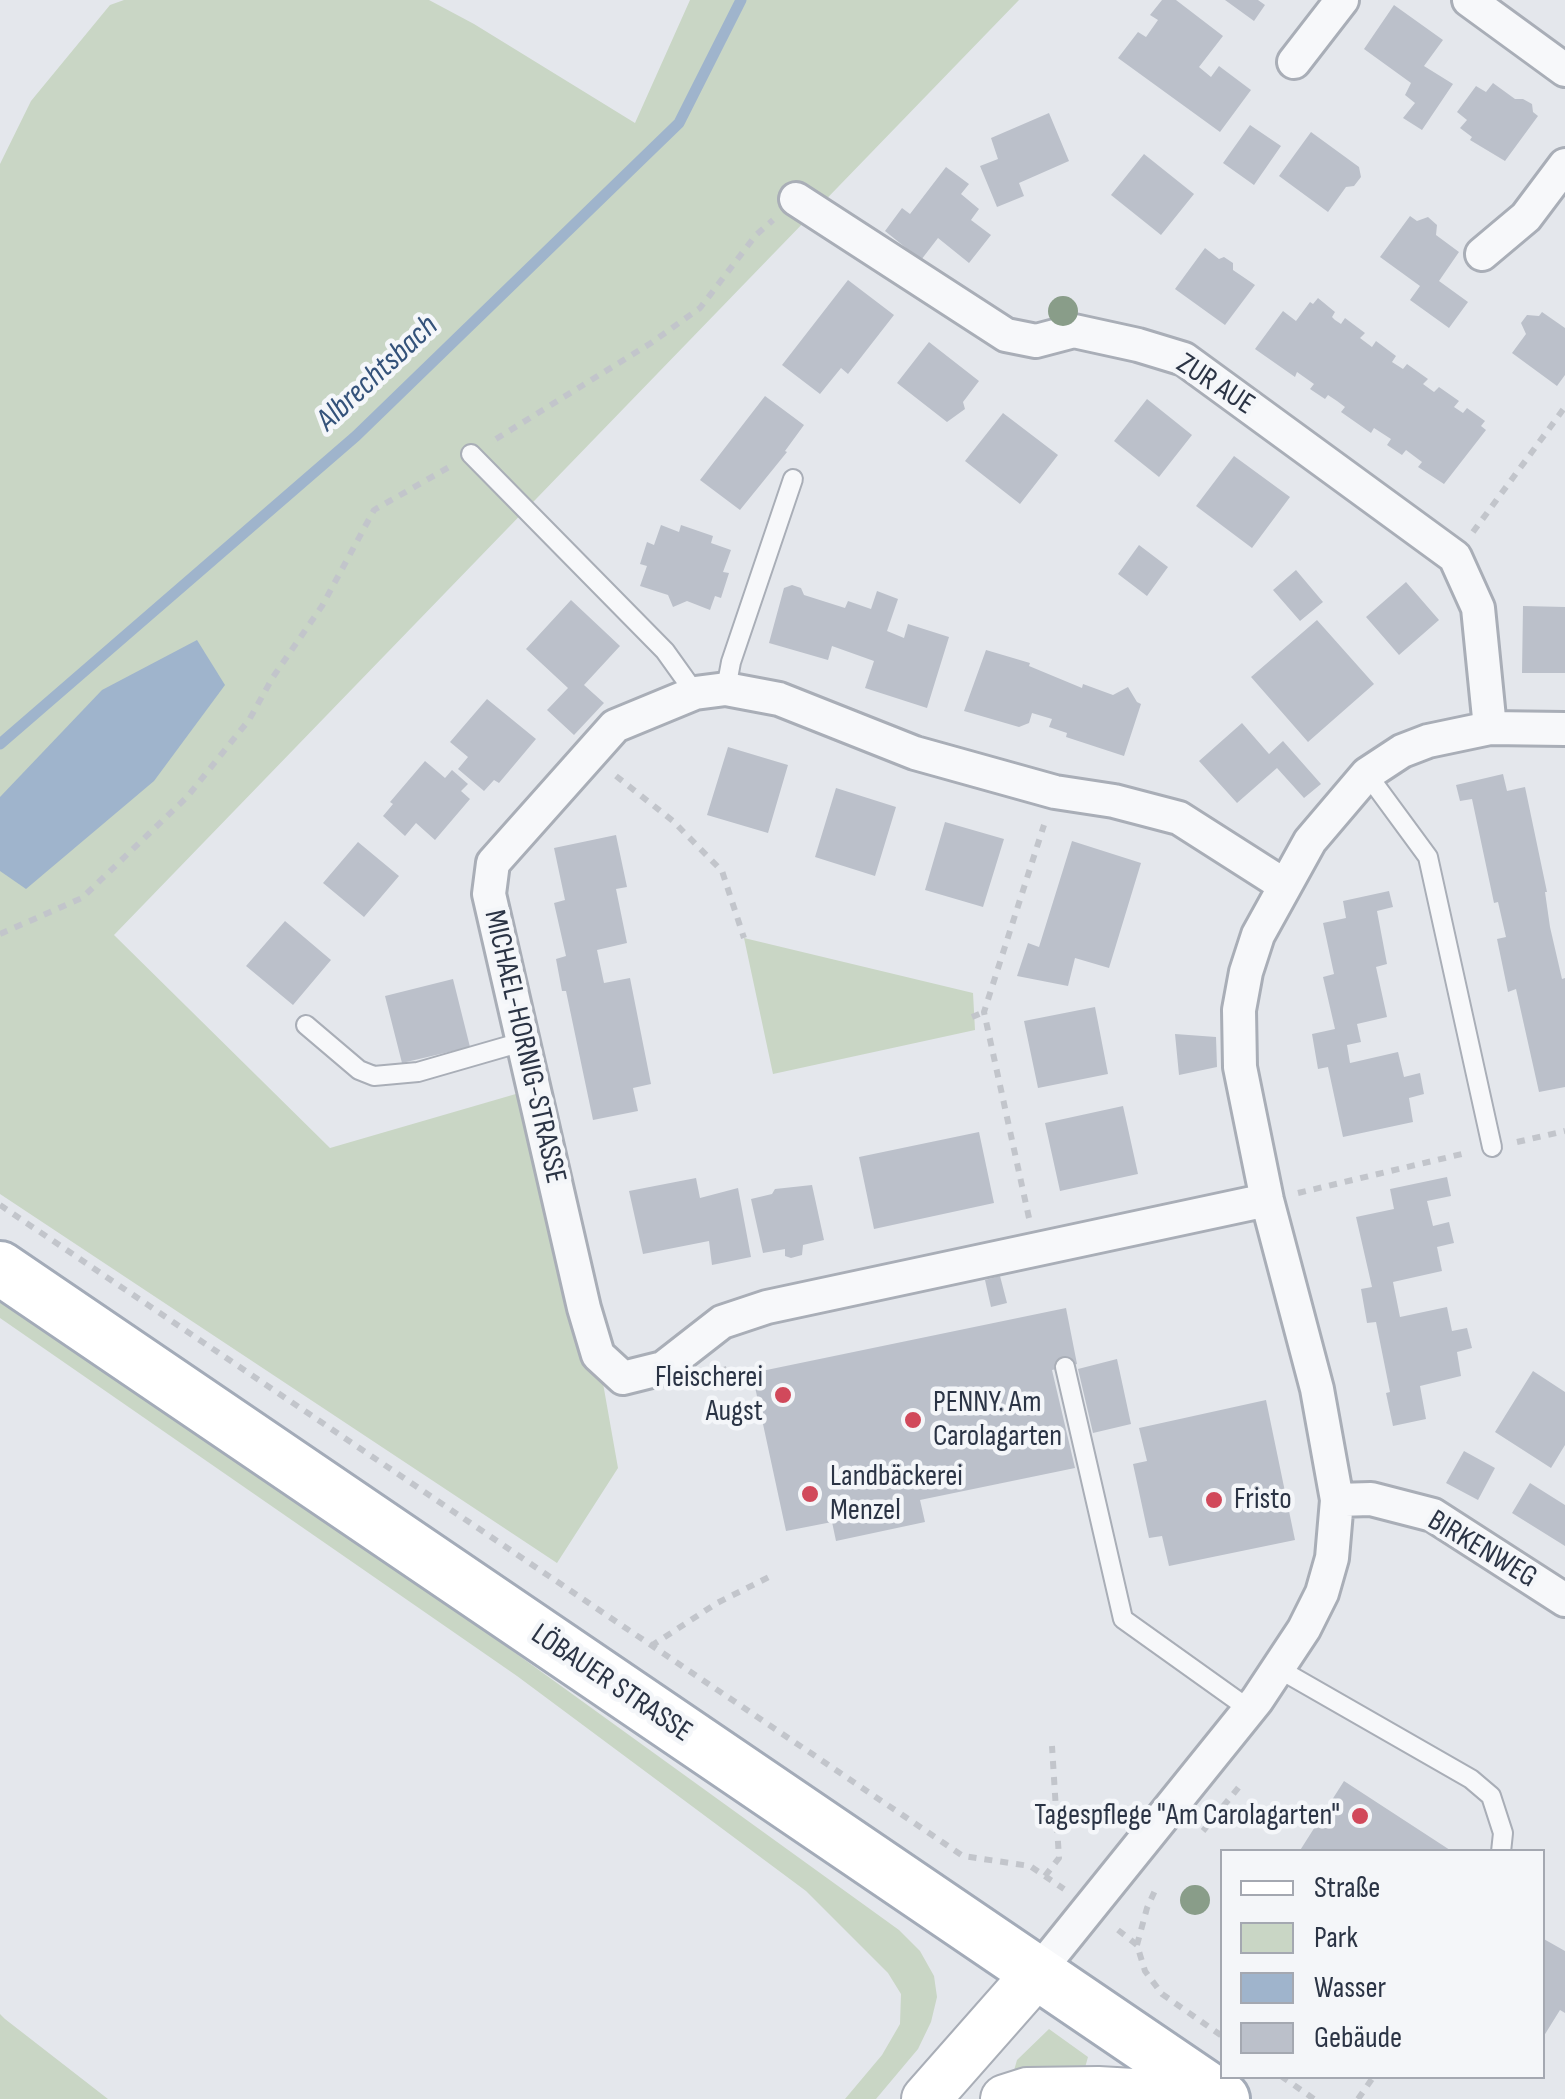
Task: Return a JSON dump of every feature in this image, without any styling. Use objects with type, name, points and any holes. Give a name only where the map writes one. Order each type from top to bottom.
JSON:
[{"type":"main road","name":"LÖBAUER STRASSE","points":[[0,1268],[1222,2098]]},
{"type":"main road","points":[[926,2099],[1037,1973]]},
{"type":"main road","points":[[1006,2099],[1027,2092],[1098,2091],[1222,2098]]},
{"type":"street","points":[[1294,62],[1342,0]]},
{"type":"street","points":[[1470,0],[1565,70]]},
{"type":"street","points":[[1482,254],[1526,216],[1565,165]]},
{"type":"street","name":"ZUR AUE","points":[[796,199],[1006,335],[1036,341],[1074,332],[1184,359],[1455,557],[1478,608],[1490,728]]},
{"type":"street","points":[[710,691],[779,699],[915,754],[1055,792],[1114,801],[1179,818],[1284,885]]},
{"type":"street","name":"MICHAEL-HORNIG-STRASSE","points":[[710,691],[615,726],[493,862],[488,894],[584,1308],[598,1354],[623,1378],[663,1368],[722,1322],[767,1306],[1267,1200]]},
{"type":"street","points":[[1037,1973],[1279,1669],[1322,1592],[1332,1558],[1337,1500],[1317,1389],[1267,1200],[1240,1066],[1239,1010],[1258,935],[1310,841],[1367,774],[1402,751],[1428,741],[1490,728],[1565,729]]},
{"type":"street","name":"BIRKENWEG","points":[[1337,1500],[1371,1499],[1432,1515],[1565,1600]]},
{"type":"lane","points":[[471,454],[665,651],[710,691],[731,662],[793,479]]},
{"type":"lane","points":[[1367,774],[1428,857],[1492,1147]]},
{"type":"lane","points":[[306,1025],[359,1070],[374,1076],[418,1072],[522,1042]]},
{"type":"lane","points":[[1065,1367],[1124,1619],[1250,1709]]},
{"type":"lane","points":[[1279,1669],[1491,1796],[1503,1833],[1501,1849]]},
{"type":"path","points":[[0,934],[82,898],[187,796],[249,720],[322,606],[374,510],[651,343],[700,308],[756,235],[796,199]]},
{"type":"path","points":[[1455,557],[1565,407]]},
{"type":"path","points":[[588,753],[673,821],[722,871],[744,938]]},
{"type":"path","points":[[1036,1249],[984,1012],[1055,792]]},
{"type":"path","points":[[972,1017],[984,1012]]},
{"type":"path","points":[[1267,1200],[1565,1131]]},
{"type":"path","points":[[0,1205],[963,1856],[1030,1866],[1137,1945]]},
{"type":"path","points":[[728,1377],[730,1389]]},
{"type":"path","points":[[652,1646],[717,1603],[768,1577]]},
{"type":"path","points":[[1045,1876],[1059,1858],[1052,1746]]},
{"type":"path","points":[[1196,1838],[1243,1782]]},
{"type":"path","points":[[1163,1876],[1146,1908],[1137,1945],[1145,1971],[1162,1994],[1220,2035]]},
{"type":"path","points":[[1285,2079],[1314,2099]]},
{"type":"green space","points":[[124,0],[429,0],[635,123],[690,0],[1019,0],[114,935],[330,1148],[533,1089],[598,1355],[618,1468],[557,1563],[0,1194],[0,164],[31,101],[110,5]]},
{"type":"green space","points":[[744,938],[973,993],[975,1030],[773,1074]]},
{"type":"green space","points":[[0,1301],[460,1613],[899,1930],[920,1951],[934,1976],[937,1997],[918,2049],[876,2099],[845,2099],[882,2055],[900,2024],[901,1994],[888,1973],[806,1891],[517,1676],[0,1318]]},
{"type":"green space","points":[[0,2014],[5,2019],[108,2099],[0,2099]]},
{"type":"green space","points":[[1049,2029],[1088,2057],[1082,2078],[1013,2074],[1017,2060]]},
{"type":"water","points":[[197,640],[225,685],[154,781],[26,889],[0,871],[0,797],[102,690]]},
{"type":"building","points":[[1162,0],[1176,0],[1223,36],[1199,67],[1211,77],[1219,66],[1251,90],[1220,132],[1118,58],[1138,32],[1146,37],[1158,20],[1150,15]]},
{"type":"building","points":[[1225,0],[1258,0],[1265,5],[1254,21]]},
{"type":"building","points":[[1394,5],[1443,40],[1424,66],[1453,84],[1422,130],[1403,118],[1415,103],[1405,95],[1411,83],[1364,49]]},
{"type":"building","points":[[1493,83],[1515,99],[1532,104],[1538,116],[1505,161],[1470,140],[1472,137],[1460,128],[1467,120],[1457,112],[1476,86],[1486,92]]},
{"type":"building","points":[[1049,113],[1069,161],[1019,183],[1024,196],[997,207],[980,166],[998,159],[991,138]]},
{"type":"building","points":[[1250,125],[1281,146],[1254,185],[1223,163]]},
{"type":"building","points":[[1311,132],[1359,167],[1361,177],[1354,186],[1346,187],[1328,212],[1279,176]]},
{"type":"building","points":[[1144,154],[1194,194],[1161,235],[1111,195]]},
{"type":"building","points":[[946,167],[969,184],[961,194],[979,209],[971,220],[991,235],[969,263],[938,238],[921,260],[885,231],[902,208],[910,214]]},
{"type":"building","points":[[1410,216],[1417,221],[1428,217],[1437,225],[1436,235],[1459,252],[1439,281],[1468,302],[1449,328],[1410,300],[1420,286],[1380,257]]},
{"type":"building","points":[[1205,248],[1219,259],[1224,257],[1233,263],[1233,270],[1255,285],[1225,325],[1175,289]]},
{"type":"building","points":[[848,280],[894,315],[848,374],[841,368],[820,394],[782,365]]},
{"type":"building","points":[[1318,298],[1335,312],[1335,320],[1341,324],[1345,318],[1365,333],[1360,338],[1372,347],[1376,341],[1396,356],[1392,362],[1403,369],[1407,364],[1428,379],[1423,384],[1434,392],[1439,387],[1459,401],[1454,407],[1463,413],[1467,408],[1485,421],[1481,426],[1486,430],[1444,484],[1418,467],[1422,462],[1406,450],[1402,455],[1387,445],[1391,439],[1374,428],[1371,433],[1341,412],[1345,407],[1337,401],[1328,395],[1325,399],[1310,389],[1314,384],[1297,372],[1295,377],[1255,349],[1283,311],[1296,321],[1310,302],[1313,304]]},
{"type":"building","points":[[1542,312],[1565,328],[1565,375],[1557,386],[1512,353],[1526,334],[1521,323],[1527,315],[1539,316]]},
{"type":"building","points":[[929,342],[979,381],[963,402],[965,409],[947,422],[897,383]]},
{"type":"building","points":[[765,396],[804,425],[740,510],[700,480]]},
{"type":"building","points":[[1147,399],[1192,435],[1159,477],[1114,441]]},
{"type":"building","points":[[1003,413],[1058,455],[1020,504],[965,461]]},
{"type":"building","points":[[1234,456],[1290,497],[1252,548],[1196,506]]},
{"type":"building","points":[[661,525],[679,532],[681,525],[713,536],[711,543],[731,550],[723,572],[729,573],[721,598],[715,596],[710,610],[687,601],[673,607],[668,595],[640,586],[647,566],[640,564],[647,542],[654,545]]},
{"type":"building","points":[[1139,545],[1168,567],[1147,596],[1118,574]]},
{"type":"building","points":[[1296,570],[1323,602],[1300,621],[1273,590]]},
{"type":"building","points":[[1406,582],[1439,620],[1399,655],[1366,617]]},
{"type":"building","points":[[784,588],[801,588],[804,595],[845,608],[848,601],[871,609],[877,591],[898,599],[887,631],[904,638],[908,624],[949,637],[927,708],[865,688],[874,661],[832,646],[828,660],[769,643]]},
{"type":"building","points":[[571,600],[620,646],[584,685],[604,703],[574,735],[547,710],[568,688],[526,649]]},
{"type":"building","points":[[1523,606],[1565,607],[1565,673],[1522,673]]},
{"type":"building","points":[[1317,620],[1374,684],[1308,742],[1251,677]]},
{"type":"building","points":[[986,650],[1030,663],[1029,666],[1082,688],[1083,684],[1113,695],[1128,687],[1141,704],[1124,756],[1066,737],[1067,733],[1049,727],[1052,719],[1032,713],[1029,723],[1019,727],[964,711]]},
{"type":"building","points":[[487,699],[536,739],[499,783],[494,780],[484,791],[458,769],[468,757],[450,742]]},
{"type":"building","points":[[1242,723],[1269,754],[1283,741],[1321,784],[1304,798],[1277,768],[1237,803],[1199,761]]},
{"type":"building","points":[[728,747],[788,765],[768,833],[707,815]]},
{"type":"building","points":[[425,761],[445,778],[452,770],[468,784],[461,791],[470,799],[435,840],[416,823],[405,836],[383,816]]},
{"type":"building","points":[[1503,774],[1507,791],[1525,787],[1547,892],[1550,927],[1562,979],[1565,978],[1565,1087],[1539,1092],[1516,989],[1508,992],[1497,939],[1506,937],[1498,902],[1494,903],[1472,799],[1460,801],[1456,785]]},
{"type":"building","points":[[836,788],[896,807],[875,876],[815,857]]},
{"type":"building","points":[[945,822],[1004,839],[983,907],[925,890]]},
{"type":"building","points":[[616,835],[627,887],[616,889],[627,943],[597,950],[604,983],[630,978],[651,1084],[633,1088],[638,1111],[593,1120],[556,959],[566,956],[554,903],[565,900],[554,848]]},
{"type":"building","points":[[1072,841],[1141,863],[1109,968],[1075,958],[1068,986],[1017,976],[1028,943],[1039,947]]},
{"type":"building","points":[[358,842],[399,876],[364,917],[323,883]]},
{"type":"building","points":[[1389,891],[1393,907],[1377,911],[1387,964],[1376,967],[1387,1017],[1357,1024],[1361,1042],[1347,1045],[1350,1063],[1398,1052],[1404,1077],[1420,1073],[1424,1094],[1409,1098],[1413,1122],[1343,1137],[1328,1067],[1318,1069],[1312,1034],[1335,1029],[1323,977],[1334,974],[1323,923],[1346,918],[1343,901]]},
{"type":"building","points":[[285,921],[331,960],[293,1005],[246,966]]},
{"type":"building","points":[[453,979],[470,1047],[402,1063],[385,996]]},
{"type":"building","points":[[1095,1007],[1108,1074],[1038,1088],[1024,1021]]},
{"type":"building","points":[[1175,1034],[1216,1037],[1217,1067],[1179,1075]]},
{"type":"building","points":[[1123,1106],[1138,1174],[1060,1191],[1045,1123]]},
{"type":"building","points":[[979,1132],[994,1203],[874,1229],[859,1157]]},
{"type":"building","points":[[1447,1177],[1451,1196],[1427,1201],[1433,1226],[1449,1222],[1454,1243],[1437,1247],[1442,1271],[1393,1282],[1400,1317],[1447,1307],[1452,1331],[1467,1328],[1472,1348],[1457,1352],[1461,1376],[1420,1386],[1426,1419],[1393,1426],[1376,1322],[1367,1323],[1361,1289],[1372,1287],[1356,1217],[1394,1209],[1390,1189]]},
{"type":"building","points":[[696,1178],[700,1198],[738,1188],[751,1257],[712,1265],[709,1241],[643,1254],[629,1191]]},
{"type":"building","points":[[812,1185],[824,1240],[803,1245],[802,1255],[791,1258],[785,1256],[785,1249],[763,1253],[751,1199],[772,1194],[775,1189]]},
{"type":"building","points":[[1000,1276],[1007,1303],[991,1307],[985,1280]]},
{"type":"building","name":"PENNY. Am Carolagarten","points":[[1066,1308],[1077,1364],[1052,1370],[1075,1468],[920,1500],[925,1522],[836,1541],[832,1522],[786,1531],[752,1373]]},
{"type":"building","points":[[1117,1359],[1131,1424],[1093,1433],[1078,1369]]},
{"type":"building","points":[[1533,1371],[1565,1392],[1565,1445],[1551,1468],[1495,1432]]},
{"type":"building","name":"Fristo","points":[[1266,1400],[1295,1540],[1169,1566],[1162,1536],[1149,1538],[1133,1464],[1147,1461],[1139,1428]]},
{"type":"building","points":[[1464,1451],[1495,1468],[1478,1500],[1446,1483]]},
{"type":"building","points":[[1530,1483],[1565,1505],[1565,1546],[1512,1513]]},
{"type":"building","name":"Tagespflege \"Am Carolagarten\"","points":[[1344,1781],[1448,1849],[1301,1849]]},
{"type":"building","points":[[1545,1940],[1565,1951],[1565,2013],[1560,2010],[1545,2034]]},
{"type":"waterway","name":"Albrechtsbach","points":[[0,744],[356,436],[679,123],[741,0]]},
{"type":"place","name":"Fleischerei Augst","points":[[783,1395]]},
{"type":"place","name":"PENNY. Am Carolagarten","points":[[913,1420]]},
{"type":"place","name":"Landbäckerei Menzel","points":[[810,1494]]},
{"type":"place","name":"Fristo","points":[[1214,1500]]},
{"type":"place","name":"Tagespflege \"Am Carolagarten\"","points":[[1360,1816]]}]
